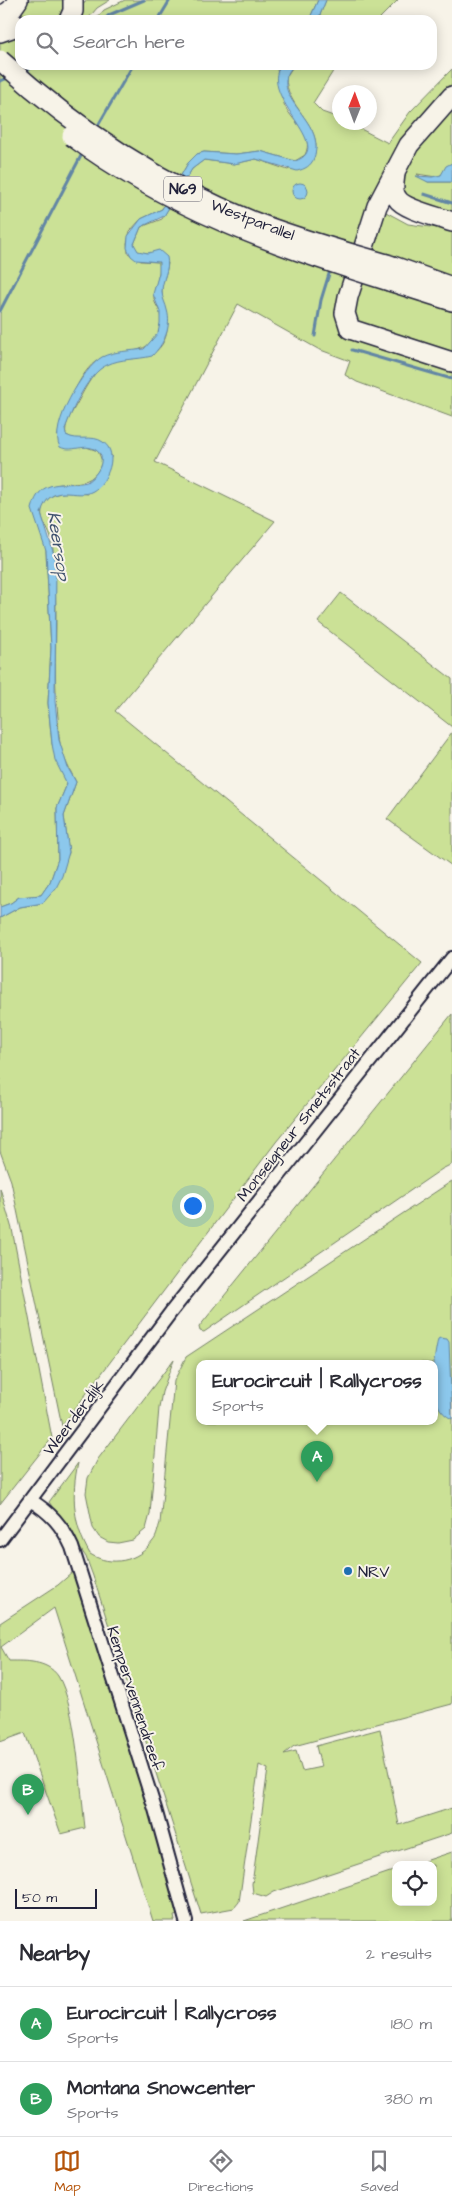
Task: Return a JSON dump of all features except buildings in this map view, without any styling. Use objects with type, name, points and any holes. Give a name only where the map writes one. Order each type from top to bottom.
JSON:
[{"type":"main road","points":[[0,17],[11,10],[18,0]]},
{"type":"main road","points":[[0,32],[15,27]]},
{"type":"main road","name":"Westparallel","points":[[0,60],[66,117],[116,151],[162,178],[253,221],[391,274],[452,301]]},
{"type":"main road","name":"Westparallel","points":[[0,76],[40,112],[83,145],[155,190],[251,235],[391,274],[452,287]]},
{"type":"main road","points":[[452,96],[409,145],[377,206],[348,297],[345,313],[347,325],[355,332],[452,362]]},
{"type":"main road","points":[[395,174],[394,187],[397,198],[401,202],[452,222]]},
{"type":"street","name":"Monseigneur Smetsstraat","points":[[171,1312],[452,958]]},
{"type":"street","name":"Weerderdijk","points":[[0,1540],[171,1312]]},
{"type":"street","name":"Kempervennendreef","points":[[30,1500],[53,1516],[64,1531],[72,1547],[155,1809],[186,1921]]},
{"type":"green space","points":[[29,0],[63,0],[63,9],[60,15],[23,15],[22,12]]},
{"type":"green space","points":[[87,0],[110,0],[97,8],[91,15],[78,15],[81,7]]},
{"type":"green space","points":[[125,0],[318,0],[311,15],[100,15],[104,10]]},
{"type":"green space","points":[[326,0],[398,0],[383,15],[320,15]]},
{"type":"green space","points":[[15,32],[15,61],[0,68],[0,37]]},
{"type":"green space","points":[[15,68],[15,70],[277,70],[284,104],[305,135],[307,148],[305,155],[295,161],[260,151],[236,154],[204,152],[197,154],[188,163],[162,209],[141,219],[130,231],[127,243],[128,253],[141,261],[159,262],[160,267],[154,299],[160,313],[161,328],[156,338],[148,345],[138,350],[104,358],[88,368],[67,408],[57,437],[98,451],[102,461],[97,472],[91,478],[83,482],[55,485],[46,488],[38,495],[46,551],[51,648],[48,703],[52,744],[67,784],[57,808],[58,859],[50,882],[41,895],[19,897],[11,903],[0,907],[0,74]]},
{"type":"green space","points":[[452,69],[452,86],[436,102],[337,314],[452,366],[452,417],[357,382],[345,375],[350,361],[318,349],[238,304],[155,462],[275,521],[115,711],[422,963],[276,1142],[62,1426],[11,1181],[0,1151],[0,918],[20,907],[43,903],[69,853],[64,816],[76,782],[67,765],[59,740],[56,699],[56,608],[53,550],[42,510],[51,496],[63,493],[88,494],[112,456],[66,435],[68,421],[98,370],[111,362],[152,354],[159,349],[164,341],[167,323],[162,290],[168,263],[148,253],[138,252],[135,248],[134,244],[141,227],[162,219],[192,169],[204,160],[234,164],[256,159],[288,170],[316,149],[312,130],[291,97],[286,77],[291,70],[334,70],[313,103],[322,112],[332,116],[332,130],[363,130],[388,143],[410,112]]},
{"type":"green space","points":[[452,105],[452,163],[441,175],[436,177],[417,174],[428,182],[452,182],[452,217],[415,205],[405,195],[403,183],[406,169],[414,154]]},
{"type":"green space","points":[[384,211],[408,224],[452,230],[452,284],[387,253],[376,286],[452,303],[452,359],[355,321],[356,295]]},
{"type":"green space","points":[[341,593],[452,679],[452,727],[318,622]]},
{"type":"green space","points":[[452,732],[452,866],[387,819]]},
{"type":"green space","points":[[452,1014],[452,1164],[204,1332],[200,1331],[199,1327]]},
{"type":"green space","points":[[452,1181],[452,1704],[294,1746],[284,1754],[296,1751],[302,1771],[321,1767],[316,1746],[380,1729],[399,1825],[452,1808],[452,1833],[274,1892],[266,1897],[253,1893],[252,1884],[268,1769],[259,1765],[239,1902],[234,1908],[201,1914],[86,1557],[49,1502],[78,1463],[74,1498],[75,1510],[80,1532],[90,1554],[98,1558],[115,1561],[132,1558],[147,1548],[156,1537],[160,1523],[174,1381],[186,1357]]},
{"type":"green space","points":[[0,1188],[12,1229],[52,1438],[0,1504]]},
{"type":"green space","points":[[174,1359],[162,1392],[159,1408],[150,1514],[146,1529],[133,1540],[118,1543],[108,1542],[99,1537],[93,1528],[86,1493],[88,1478],[98,1459]]},
{"type":"green space","points":[[73,1572],[182,1914],[174,1916],[175,1921],[153,1921],[54,1608],[1,1647],[9,1661],[42,1664],[58,1676],[69,1707],[77,1749],[85,1828],[61,1834],[25,1733],[0,1742],[0,1623],[58,1585]]},
{"type":"green space","points":[[452,1852],[452,1921],[244,1921],[392,1871],[392,1906],[437,1906],[437,1861],[425,1861]]},
{"type":"water","points":[[318,0],[326,0],[320,15],[311,15]]},
{"type":"water","points":[[279,70],[291,70],[287,77],[286,88],[313,132],[316,144],[313,161],[307,167],[297,171],[256,159],[234,164],[204,160],[192,169],[164,216],[141,227],[134,244],[138,251],[148,253],[159,250],[167,257],[168,262],[162,292],[168,316],[166,335],[152,356],[118,361],[100,369],[87,384],[65,429],[66,435],[71,437],[94,439],[103,442],[111,453],[110,468],[103,482],[98,487],[86,493],[57,494],[45,503],[41,513],[56,561],[55,701],[59,740],[68,768],[76,782],[64,816],[69,852],[62,876],[56,888],[43,903],[20,907],[0,918],[0,907],[11,903],[19,897],[41,895],[50,882],[58,859],[57,808],[67,784],[55,760],[52,744],[48,703],[51,648],[46,551],[32,509],[36,499],[47,487],[87,482],[93,477],[101,463],[101,455],[92,448],[65,449],[60,447],[58,438],[59,426],[63,412],[86,372],[102,357],[144,349],[158,333],[160,312],[153,294],[159,273],[159,262],[136,260],[131,256],[127,248],[128,236],[141,219],[162,209],[188,163],[197,154],[204,152],[236,154],[260,151],[295,161],[306,154],[308,145],[279,92],[276,78]]},
{"type":"water","points":[[452,163],[452,182],[428,182],[416,176],[432,177],[441,175],[446,166]]},
{"type":"water","points":[[297,183],[303,183],[308,188],[306,197],[297,199],[292,194],[292,188]]},
{"type":"water","points":[[438,1339],[447,1339],[449,1342],[452,1419],[443,1413],[438,1405],[438,1360],[434,1360]]},
{"type":"waterway","points":[[109,15],[144,0]]},
{"type":"waterway","points":[[161,15],[170,0]]},
{"type":"waterway","points":[[23,72],[27,70]]},
{"type":"waterway","points":[[96,129],[130,70]]},
{"type":"waterway","points":[[0,81],[10,77]]},
{"type":"waterway","points":[[0,311],[83,152]]},
{"type":"waterway","points":[[424,194],[452,203]]},
{"type":"waterway","points":[[315,336],[321,300],[329,274]]},
{"type":"waterway","points":[[352,350],[452,379]]},
{"type":"place","name":"Eurocircuit | Rallycross","points":[[317,1482]]},
{"type":"place","name":"NRV","points":[[348,1571]]},
{"type":"place","name":"Montana Snowcenter","points":[[28,1815]]},
{"type":"water label","name":"Keersop","points":[[59,546]]}]
